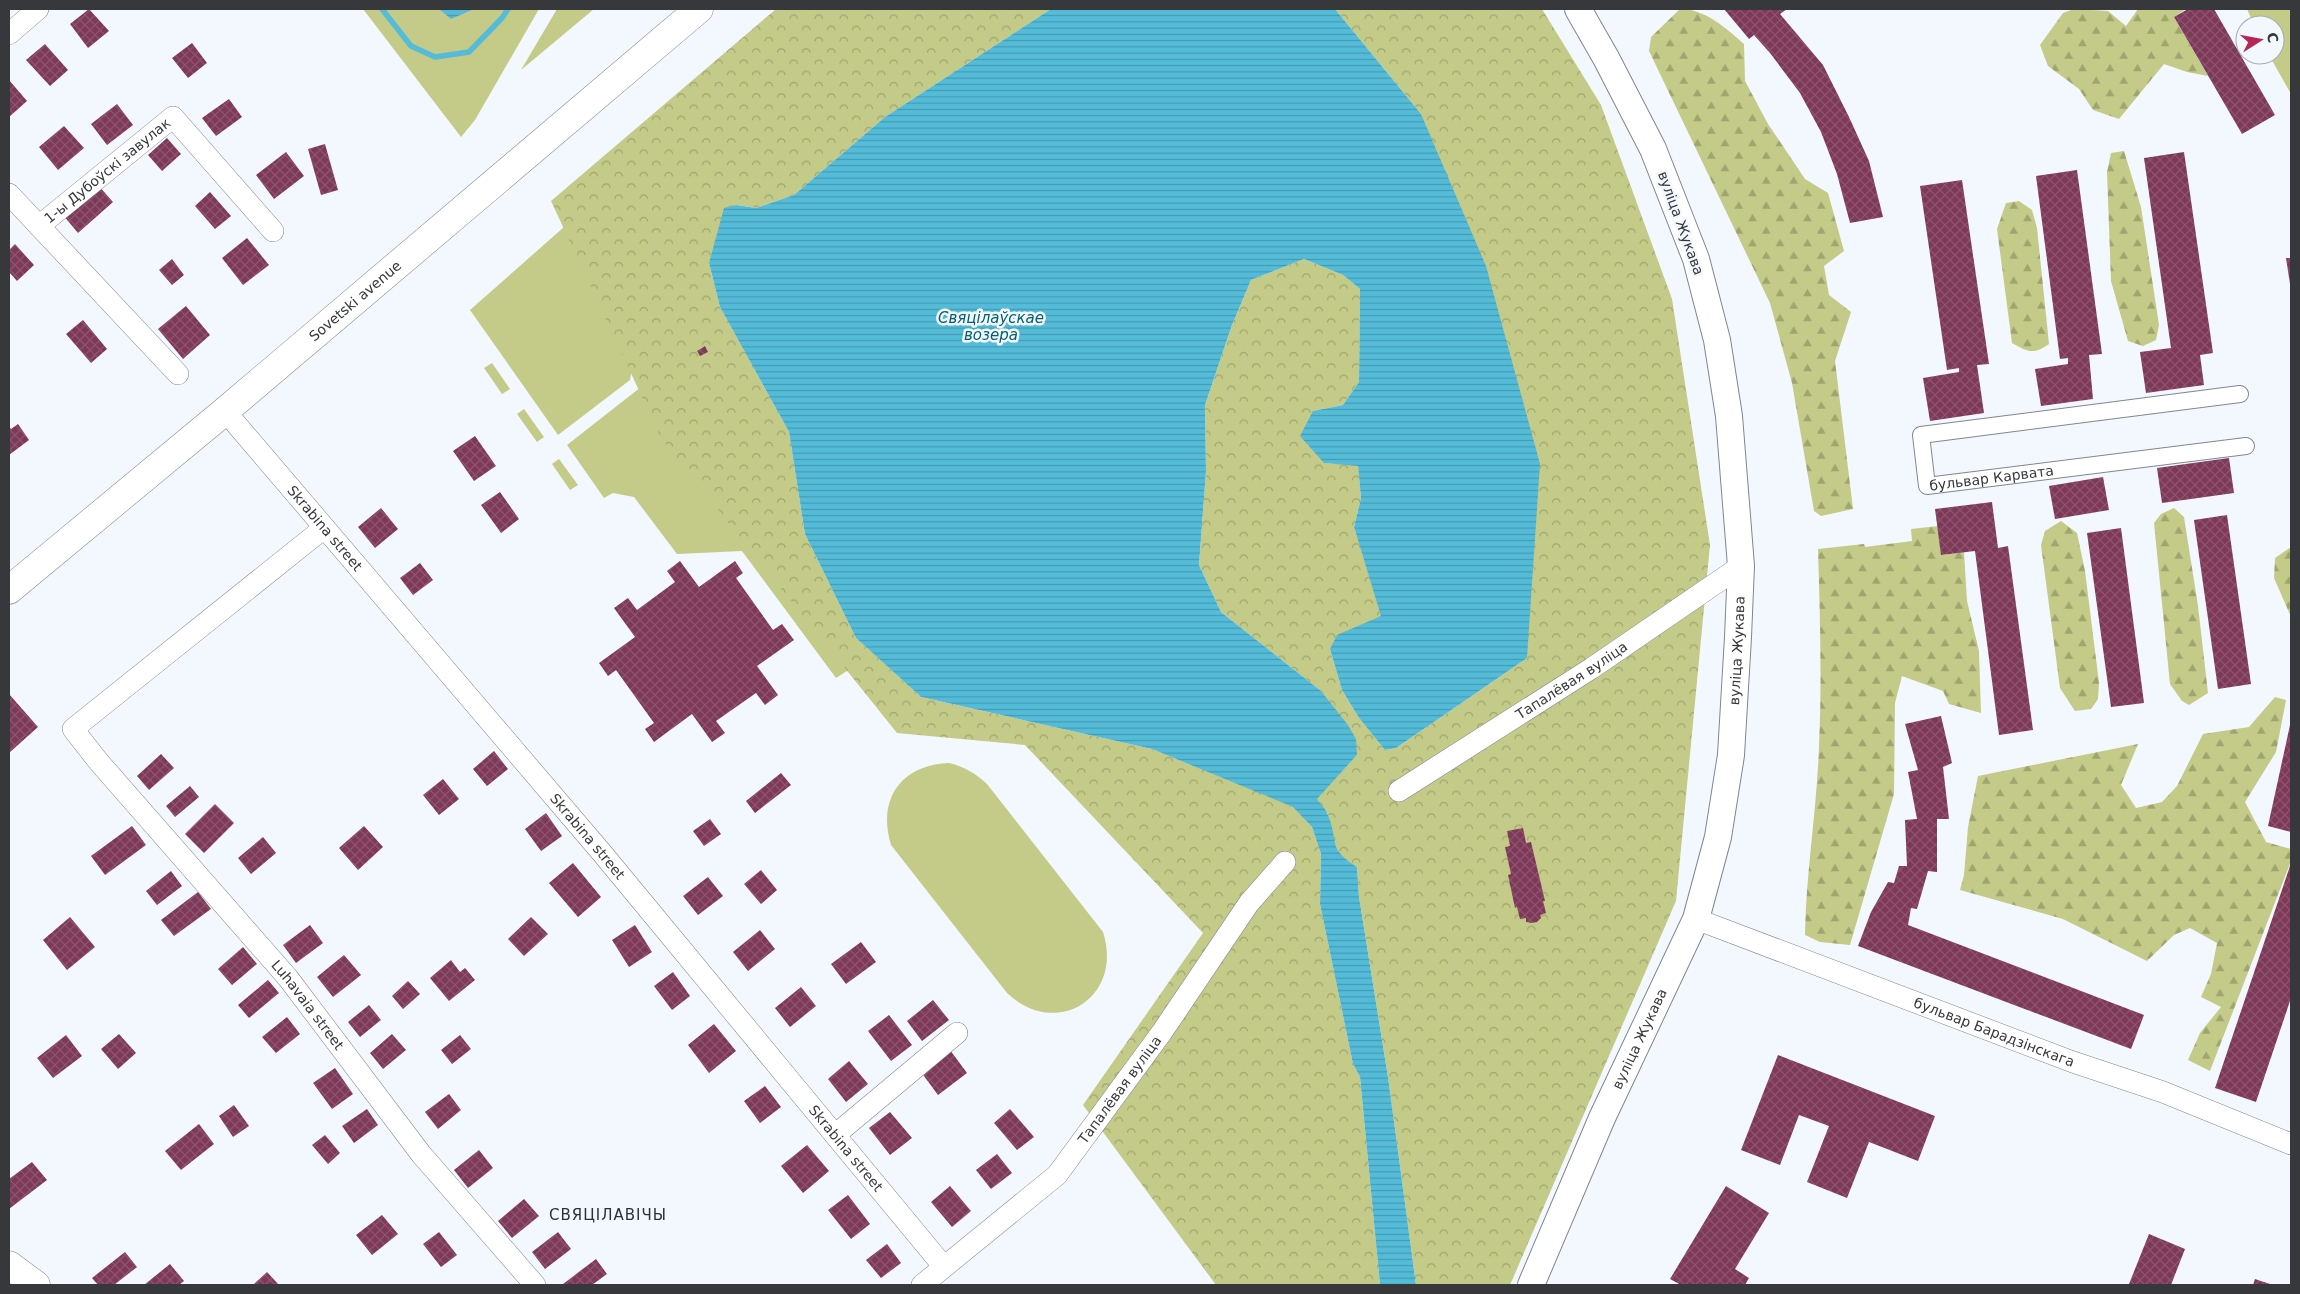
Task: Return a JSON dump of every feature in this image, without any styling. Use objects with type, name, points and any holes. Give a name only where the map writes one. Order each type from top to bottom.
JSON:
[{"type":"main road","name":"Sovetski avenue","points":[[9,590],[225,411],[699,9]]},
{"type":"main road","points":[[9,1264],[36,1285]]},
{"type":"street","points":[[9,34],[38,9]]},
{"type":"street","name":"вуліца Жукава","points":[[1531,1285],[1602,1118],[1696,919],[1718,837],[1731,755],[1740,566],[1729,416],[1717,340],[1696,259],[1653,149],[1606,58],[1578,9]]},
{"type":"street","name":"1-ы Дубоўскі завулак","points":[[39,226],[173,117],[273,232]]},
{"type":"street","points":[[9,194],[178,374]]},
{"type":"street","name":"бульвар Карвата","points":[[2240,394],[1921,435],[1927,486],[2246,446]]},
{"type":"street","name":"Skrabina street","points":[[225,411],[269,460],[324,528],[602,853],[944,1267]]},
{"type":"street","name":"Luhavaia street","points":[[324,528],[73,729],[98,761],[288,978],[421,1154],[535,1285]]},
{"type":"street","name":"Тапалёвая вуліца","points":[[1399,791],[1592,668],[1740,566]]},
{"type":"street","name":"Тапалёвая вуліца","points":[[922,1285],[1057,1176],[1162,1032],[1249,903],[1285,862]]},
{"type":"street","name":"бульвар Барадзінскага","points":[[1696,919],[2073,1062],[2163,1092],[2291,1144]]},
{"type":"street","points":[[835,1135],[957,1033]]},
{"type":"green space","points":[[363,9],[539,9],[475,120],[461,137]]},
{"type":"green space","points":[[557,9],[594,9],[521,70]]},
{"type":"green space","points":[[776,9],[1051,9],[885,117],[794,195],[756,208],[737,205],[709,263],[720,307],[789,432],[805,534],[856,638],[921,697],[1152,749],[1293,806],[1312,827],[1321,854],[1320,904],[1353,1064],[1360,1077],[1380,1285],[1216,1285],[1083,1105],[1203,933],[1025,745],[897,733],[662,440],[551,201]]},
{"type":"green space","points":[[1335,9],[1542,9],[1601,105],[1672,299],[1710,545],[1676,901],[1510,1285],[1416,1285],[1388,1077],[1359,897],[1357,867],[1341,857],[1335,844],[1328,814],[1316,799],[1357,755],[1321,691],[1221,612],[1199,565],[1206,471],[1205,405],[1232,325],[1251,280],[1304,259],[1343,275],[1360,289],[1359,382],[1343,405],[1313,411],[1324,463],[1358,465],[1361,498],[1354,527],[1382,616],[1330,649],[1342,690],[1359,718],[1385,750],[1396,748],[1527,658],[1421,114]]},
{"type":"green space","points":[[1680,9],[1698,12],[1715,20],[1744,44],[1745,81],[1768,124],[1805,179],[1828,193],[1844,251],[1824,266],[1829,295],[1851,312],[1835,361],[1853,509],[1821,516],[1814,511],[1792,383],[1770,303],[1649,51],[1651,37]]},
{"type":"green space","points":[[2074,9],[2108,11],[2126,26],[2138,9],[2186,9],[2174,17],[2208,76],[2187,72],[2164,64],[2119,119],[2093,110],[2079,89],[2048,66],[2040,45],[2063,13]]},
{"type":"green space","points":[[2247,9],[2291,9],[2291,94],[2275,65],[2285,65],[2285,15],[2250,15]]},
{"type":"green space","points":[[2124,151],[2141,207],[2159,325],[2156,340],[2143,346],[2128,341],[2111,281],[2107,172],[2111,153]]},
{"type":"green space","points":[[598,197],[634,357],[630,380],[558,435],[470,310]]},
{"type":"green space","points":[[2019,201],[2032,210],[2037,228],[2049,344],[2034,351],[2012,343],[1997,229],[2006,203]]},
{"type":"green space","points":[[492,363],[510,389],[502,394],[484,368]]},
{"type":"green space","points":[[641,387],[853,667],[836,678],[742,551],[677,554],[634,497],[613,493],[604,498],[567,445]]},
{"type":"green space","points":[[524,409],[544,437],[537,442],[517,414]]},
{"type":"green space","points":[[559,459],[578,485],[570,490],[552,464]]},
{"type":"green space","points":[[2174,508],[2184,517],[2198,606],[2208,693],[2189,705],[2182,701],[2170,684],[2154,523],[2161,514]]},
{"type":"green space","points":[[2061,521],[2077,533],[2085,571],[2099,683],[2098,699],[2091,709],[2075,711],[2060,688],[2041,545],[2045,531]]},
{"type":"green space","points":[[1938,526],[1942,555],[1964,552],[1967,601],[1979,651],[1981,713],[1949,704],[1943,691],[1902,676],[1895,703],[1894,794],[1850,945],[1820,942],[1805,935],[1820,722],[1818,549],[1864,544],[1865,547],[1912,541],[1911,529]]},
{"type":"green space","points":[[2291,547],[2291,617],[2274,578],[2275,558]]},
{"type":"green space","points":[[2275,697],[2286,700],[2276,752],[2245,802],[2266,842],[2291,849],[2291,861],[2210,1071],[2188,1060],[2200,1033],[2221,1007],[2201,997],[2211,974],[2217,943],[2190,928],[2174,935],[2147,961],[2063,919],[1960,890],[1964,875],[1968,827],[1978,776],[2138,744],[2121,785],[2136,808],[2162,802],[2177,786],[2203,734],[2249,727]]},
{"type":"green space","points":[[949,763],[970,771],[987,784],[1103,932],[1107,955],[1104,976],[1095,992],[1082,1004],[1065,1011],[1046,1012],[1026,1007],[1007,993],[891,845],[887,813],[897,788],[906,778],[918,770],[932,765]]},
{"type":"water","points":[[439,9],[474,9],[451,19]]},
{"type":"water","name":"Свяцілаўскае возера","points":[[1051,9],[1335,9],[1421,114],[1486,266],[1540,464],[1527,658],[1396,748],[1385,750],[1359,718],[1342,690],[1330,649],[1337,635],[1381,616],[1354,527],[1361,498],[1358,466],[1324,463],[1300,436],[1313,411],[1343,405],[1359,382],[1360,289],[1343,275],[1304,259],[1251,280],[1232,325],[1205,405],[1206,471],[1199,565],[1221,612],[1321,691],[1348,725],[1356,739],[1357,755],[1317,799],[1328,815],[1335,844],[1341,855],[1357,867],[1359,897],[1388,1077],[1416,1285],[1380,1285],[1360,1077],[1353,1064],[1320,904],[1321,854],[1312,827],[1293,807],[1152,749],[921,697],[856,638],[805,534],[789,432],[720,307],[709,263],[724,208],[737,205],[756,208],[794,195],[885,117]]},
{"type":"building","points":[[89,9],[109,31],[88,48],[70,24]]},
{"type":"building","points":[[1724,9],[1787,9],[1780,14],[1823,65],[1849,117],[1869,161],[1883,217],[1850,223],[1837,174],[1821,132],[1800,93],[1754,35],[1749,39]]},
{"type":"building","points":[[2188,9],[2214,9],[2235,45],[2235,65],[2246,65],[2275,115],[2242,134],[2174,17]]},
{"type":"building","points":[[192,43],[207,63],[188,78],[172,58]]},
{"type":"building","points":[[45,44],[68,70],[50,86],[26,60]]},
{"type":"building","points":[[9,80],[27,101],[9,117]]},
{"type":"building","points":[[229,99],[242,117],[216,136],[202,118]]},
{"type":"building","points":[[117,104],[133,125],[107,145],[91,124]]},
{"type":"building","points":[[64,126],[84,148],[58,170],[39,147]]},
{"type":"building","points":[[167,138],[181,154],[162,171],[148,155]]},
{"type":"building","points":[[325,144],[338,190],[321,195],[308,149]]},
{"type":"building","points":[[286,152],[304,176],[274,199],[256,175]]},
{"type":"building","points":[[2184,152],[2213,353],[2200,355],[2204,385],[2146,393],[2140,352],[2171,348],[2144,158]]},
{"type":"building","points":[[2077,170],[2102,354],[2089,355],[2093,399],[2041,406],[2035,369],[2068,364],[2068,358],[2060,359],[2036,176]]},
{"type":"building","points":[[1962,180],[1989,364],[1977,365],[1984,413],[1930,421],[1923,378],[1959,372],[1959,368],[1947,370],[1920,186]]},
{"type":"building","points":[[98,185],[113,202],[78,233],[63,215]]},
{"type":"building","points":[[210,192],[231,216],[215,229],[195,206]]},
{"type":"building","points":[[247,238],[269,265],[243,285],[222,258]]},
{"type":"building","points":[[15,244],[34,265],[17,281],[9,272],[9,250]]},
{"type":"building","points":[[2286,258],[2291,258],[2291,284],[2290,284]]},
{"type":"building","points":[[172,259],[184,275],[172,285],[159,270]]},
{"type":"building","points":[[186,306],[210,335],[183,359],[158,329]]},
{"type":"building","points":[[83,320],[107,349],[91,363],[66,334]]},
{"type":"building","points":[[705,346],[708,352],[700,356],[697,351]]},
{"type":"building","points":[[18,424],[29,440],[9,455],[9,426],[11,429]]},
{"type":"building","points":[[475,436],[496,466],[474,481],[453,451]]},
{"type":"building","points":[[2229,458],[2234,493],[2162,503],[2157,468]]},
{"type":"building","points":[[2103,477],[2109,510],[2055,519],[2049,486]]},
{"type":"building","points":[[500,492],[519,519],[501,533],[481,505]]},
{"type":"building","points":[[1992,502],[1998,548],[2008,546],[2033,730],[1999,735],[1975,551],[1941,555],[1935,509]]},
{"type":"building","points":[[381,508],[398,529],[375,548],[358,527]]},
{"type":"building","points":[[2227,515],[2251,684],[2218,689],[2194,520]]},
{"type":"building","points":[[2121,528],[2144,703],[2111,707],[2087,533]]},
{"type":"building","points":[[680,561],[699,587],[735,561],[743,573],[736,578],[773,630],[782,624],[794,640],[757,666],[778,695],[765,705],[756,693],[716,721],[725,733],[712,742],[692,714],[654,742],[645,729],[654,723],[616,670],[608,676],[599,663],[635,637],[614,608],[628,598],[637,610],[675,582],[667,571]]},
{"type":"building","points":[[420,563],[433,580],[413,595],[400,578]]},
{"type":"building","points":[[9,694],[38,727],[9,753]]},
{"type":"building","points":[[1941,716],[1952,763],[1943,767],[1949,819],[1937,819],[1937,872],[1928,871],[1917,909],[1911,908],[1908,925],[2144,1015],[2131,1049],[1858,946],[1871,912],[1888,882],[1894,883],[1899,866],[1907,866],[1905,820],[1917,819],[1908,772],[1918,770],[1905,724]]},
{"type":"building","points":[[2291,725],[2291,832],[2268,826]]},
{"type":"building","points":[[494,751],[508,769],[487,786],[473,769]]},
{"type":"building","points":[[161,754],[174,768],[149,790],[137,776]]},
{"type":"building","points":[[781,773],[791,785],[755,813],[746,801]]},
{"type":"building","points":[[443,779],[459,799],[439,815],[423,795]]},
{"type":"building","points":[[190,786],[199,797],[175,817],[166,806]]},
{"type":"building","points":[[215,804],[234,823],[204,853],[185,834]]},
{"type":"building","points":[[546,813],[562,836],[541,851],[525,829]]},
{"type":"building","points":[[710,819],[721,834],[704,846],[693,831]]},
{"type":"building","points":[[132,826],[146,845],[105,875],[91,856]]},
{"type":"building","points":[[364,826],[383,847],[358,870],[339,848]]},
{"type":"building","points":[[1523,828],[1526,843],[1531,842],[1545,901],[1543,901],[1546,913],[1540,915],[1541,918],[1537,922],[1532,923],[1526,922],[1526,918],[1520,919],[1517,907],[1515,908],[1508,875],[1511,874],[1505,847],[1510,846],[1507,831]]},
{"type":"building","points":[[263,837],[276,853],[251,874],[238,858]]},
{"type":"building","points":[[573,863],[601,897],[578,917],[549,883]]},
{"type":"building","points":[[2291,863],[2291,998],[2256,1102],[2215,1088]]},
{"type":"building","points":[[761,870],[777,890],[761,904],[744,884]]},
{"type":"building","points":[[171,871],[182,886],[157,905],[146,891]]},
{"type":"building","points":[[708,877],[723,896],[698,915],[683,896]]},
{"type":"building","points":[[198,892],[211,909],[174,936],[161,920]]},
{"type":"building","points":[[70,917],[95,947],[67,970],[43,940]]},
{"type":"building","points":[[531,917],[548,934],[524,956],[508,939]]},
{"type":"building","points":[[310,925],[323,943],[296,963],[283,945]]},
{"type":"building","points":[[635,925],[652,952],[629,967],[612,940]]},
{"type":"building","points":[[760,930],[775,949],[748,971],[733,952]]},
{"type":"building","points":[[861,942],[876,962],[846,984],[831,964]]},
{"type":"building","points":[[243,947],[257,964],[232,985],[218,969]]},
{"type":"building","points":[[344,955],[361,975],[333,997],[317,977]]},
{"type":"building","points":[[451,960],[460,972],[465,968],[475,980],[449,1001],[430,978]]},
{"type":"building","points":[[673,972],[690,996],[672,1010],[654,986]]},
{"type":"building","points":[[268,980],[279,993],[249,1018],[238,1005]]},
{"type":"building","points":[[408,981],[420,994],[403,1009],[392,996]]},
{"type":"building","points":[[801,987],[816,1006],[790,1027],[775,1008]]},
{"type":"building","points":[[933,1000],[949,1020],[922,1041],[907,1021]]},
{"type":"building","points":[[369,1005],[381,1020],[360,1037],[348,1022]]},
{"type":"building","points":[[889,1015],[912,1045],[891,1061],[868,1031]]},
{"type":"building","points":[[287,1017],[300,1034],[276,1053],[262,1037]]},
{"type":"building","points":[[714,1024],[736,1051],[709,1073],[688,1045]]},
{"type":"building","points":[[119,1034],[136,1053],[118,1069],[101,1049]]},
{"type":"building","points":[[392,1034],[406,1050],[383,1069],[370,1053]]},
{"type":"building","points":[[66,1035],[82,1056],[53,1078],[37,1058]]},
{"type":"building","points":[[460,1035],[471,1049],[452,1064],[441,1050]]},
{"type":"building","points":[[950,1050],[967,1073],[938,1095],[921,1072]]},
{"type":"building","points":[[1778,1055],[1935,1116],[1918,1161],[1869,1142],[1847,1198],[1807,1182],[1829,1126],[1799,1115],[1780,1165],[1741,1150]]},
{"type":"building","points":[[849,1061],[868,1084],[846,1102],[828,1079]]},
{"type":"building","points":[[335,1068],[353,1094],[332,1109],[313,1083]]},
{"type":"building","points":[[765,1086],[781,1107],[760,1123],[744,1101]]},
{"type":"building","points":[[449,1094],[461,1110],[438,1129],[425,1112]]},
{"type":"building","points":[[234,1105],[249,1126],[233,1137],[219,1116]]},
{"type":"building","points":[[367,1109],[378,1125],[354,1143],[342,1126]]},
{"type":"building","points":[[1010,1109],[1034,1137],[1017,1150],[994,1123]]},
{"type":"building","points":[[890,1112],[912,1138],[890,1155],[869,1128]]},
{"type":"building","points":[[199,1124],[214,1144],[181,1170],[165,1151]]},
{"type":"building","points":[[325,1135],[340,1153],[328,1164],[312,1145]]},
{"type":"building","points":[[807,1145],[829,1171],[803,1193],[781,1166]]},
{"type":"building","points":[[479,1150],[493,1168],[468,1188],[454,1170]]},
{"type":"building","points":[[997,1154],[1012,1173],[991,1189],[976,1170]]},
{"type":"building","points":[[32,1162],[47,1180],[9,1209],[9,1179]]},
{"type":"building","points":[[950,1186],[971,1211],[952,1227],[931,1202]]},
{"type":"building","points":[[1726,1186],[1769,1213],[1735,1269],[1749,1278],[1745,1285],[1681,1285],[1670,1279]]},
{"type":"building","points":[[848,1195],[870,1224],[851,1239],[828,1210]]},
{"type":"building","points":[[524,1199],[539,1216],[512,1238],[498,1221]]},
{"type":"building","points":[[382,1215],[398,1234],[372,1255],[356,1235]]},
{"type":"building","points":[[439,1232],[457,1255],[441,1267],[423,1244]]},
{"type":"building","points":[[558,1232],[571,1249],[545,1269],[532,1252]]},
{"type":"building","points":[[2149,1234],[2185,1249],[2171,1285],[2129,1284]]},
{"type":"building","points":[[887,1244],[901,1263],[881,1278],[866,1260]]},
{"type":"building","points":[[125,1252],[137,1267],[114,1285],[98,1285],[92,1278]]},
{"type":"building","points":[[596,1259],[607,1274],[592,1285],[563,1284]]},
{"type":"building","points":[[170,1264],[184,1281],[179,1285],[144,1285]]},
{"type":"building","points":[[267,1272],[279,1285],[253,1285]]},
{"type":"building","points":[[2255,1279],[2273,1285],[2253,1285]]},
{"type":"waterway","points":[[382,9],[411,46],[435,57],[469,52],[502,18],[508,9]]},
{"type":"district","name":"СВЯЦІЛАВІЧЫ","points":[[608,1215]]}]
